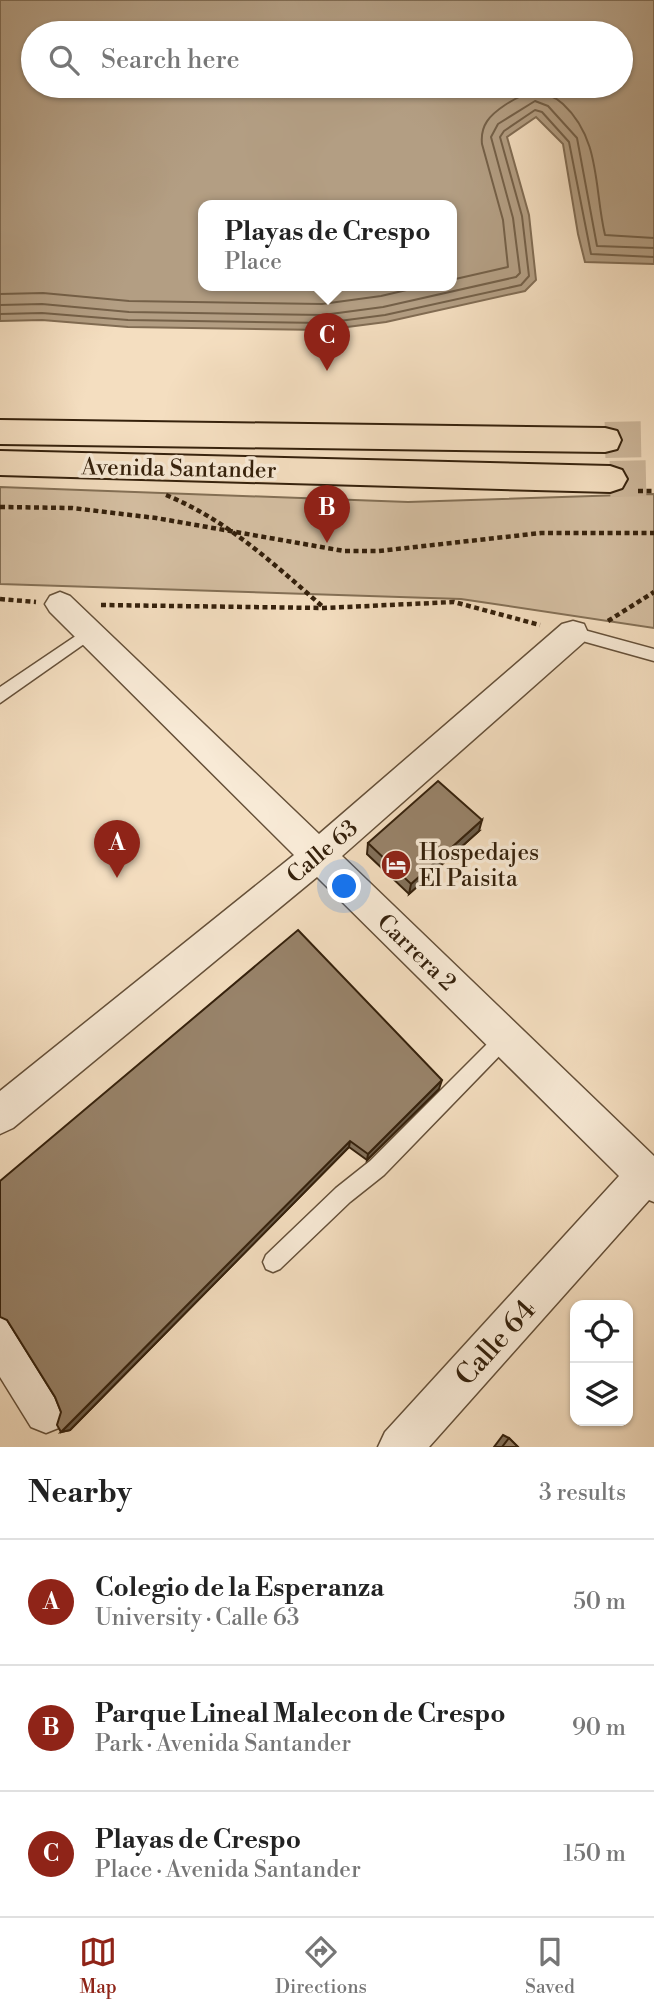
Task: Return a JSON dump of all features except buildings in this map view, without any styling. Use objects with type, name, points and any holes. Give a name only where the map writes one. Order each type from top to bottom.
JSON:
[{"type":"highway","name":"Avenida Santander","points":[[0,432],[605,440]]},
{"type":"highway","name":"Avenida Santander","points":[[0,463],[610,479]]},
{"type":"street","name":"Carrera 2","points":[[60,604],[650,1179]]},
{"type":"street","name":"Calle 63","points":[[0,1115],[318,856],[573,633]]},
{"type":"street","name":"Calle 64","points":[[400,1447],[650,1179]]},
{"type":"street","points":[[0,1338],[46,1412]]},
{"type":"lane","points":[[0,696],[89,633]]},
{"type":"lane","points":[[573,633],[654,655]]},
{"type":"lane","points":[[272,1262],[343,1195],[377,1168],[505,1038]]},
{"type":"path","points":[[157,492],[178,499],[232,532],[282,570],[324,608]]},
{"type":"path","points":[[0,507],[72,508],[156,518],[332,549],[368,551],[541,533],[654,533]]},
{"type":"path","points":[[614,626],[601,625],[654,592]]},
{"type":"path","points":[[0,599],[60,604],[324,608],[454,602],[573,633]]},
{"type":"shaded area","points":[[0,487],[408,502],[654,494],[654,628],[461,599],[0,584]]},
{"type":"water","points":[[0,0],[654,0],[654,264],[585,262],[563,144],[536,117],[507,137],[529,215],[536,280],[525,291],[386,322],[324,330],[128,327],[42,320],[0,321]]},
{"type":"tunnel","points":[[605,440],[654,439]]},
{"type":"tunnel","points":[[610,479],[654,478]]},
{"type":"place","name":"Playas de Crespo","points":[[327,371]]},
{"type":"place","name":"Parque Lineal Malecon de Crespo","points":[[327,543]]},
{"type":"place","name":"Hospedajes El Paisita","points":[[396,865]]},
{"type":"place","name":"Colegio de la Esperanza","points":[[117,878]]}]
